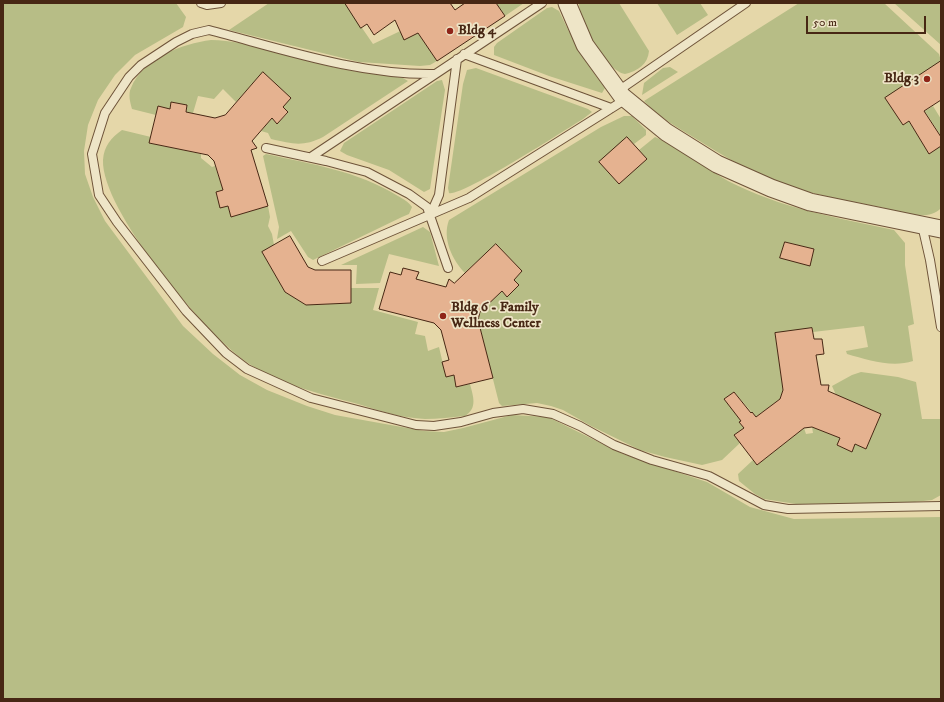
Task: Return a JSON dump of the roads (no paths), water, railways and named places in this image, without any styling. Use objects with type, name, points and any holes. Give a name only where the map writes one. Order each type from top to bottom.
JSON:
[{"type":"street","points":[[567,3],[585,45],[622,95],[666,132],[717,164],[771,188],[810,202],[941,229]]},
{"type":"lane","points":[[201,3],[221,3]]},
{"type":"lane","points":[[311,157],[460,56],[542,3]]},
{"type":"lane","points":[[322,261],[430,213],[469,198],[611,108],[646,70],[746,3]]},
{"type":"lane","points":[[434,74],[414,74],[367,68],[319,58],[209,30],[192,34],[160,52],[129,77],[105,113],[92,154],[99,195],[148,264],[186,311],[226,353],[247,369],[311,398],[416,425],[434,426],[461,422],[493,413],[523,409],[553,414],[580,426],[614,445],[652,460],[709,476],[764,505],[788,509],[941,506]]},
{"type":"lane","points":[[460,56],[611,108]]},
{"type":"lane","points":[[430,213],[439,195],[460,56]]},
{"type":"lane","points":[[266,148],[311,157],[368,172],[392,183],[428,207],[448,268]]},
{"type":"lane","points":[[922,225],[930,260],[941,327]]},
{"type":"place","name":"Bldg 4","points":[[450,31]]},
{"type":"place","name":"Bldg 3","points":[[927,79]]},
{"type":"place","name":"Bldg 6 - Family Wellness Center","points":[[443,316]]}]
